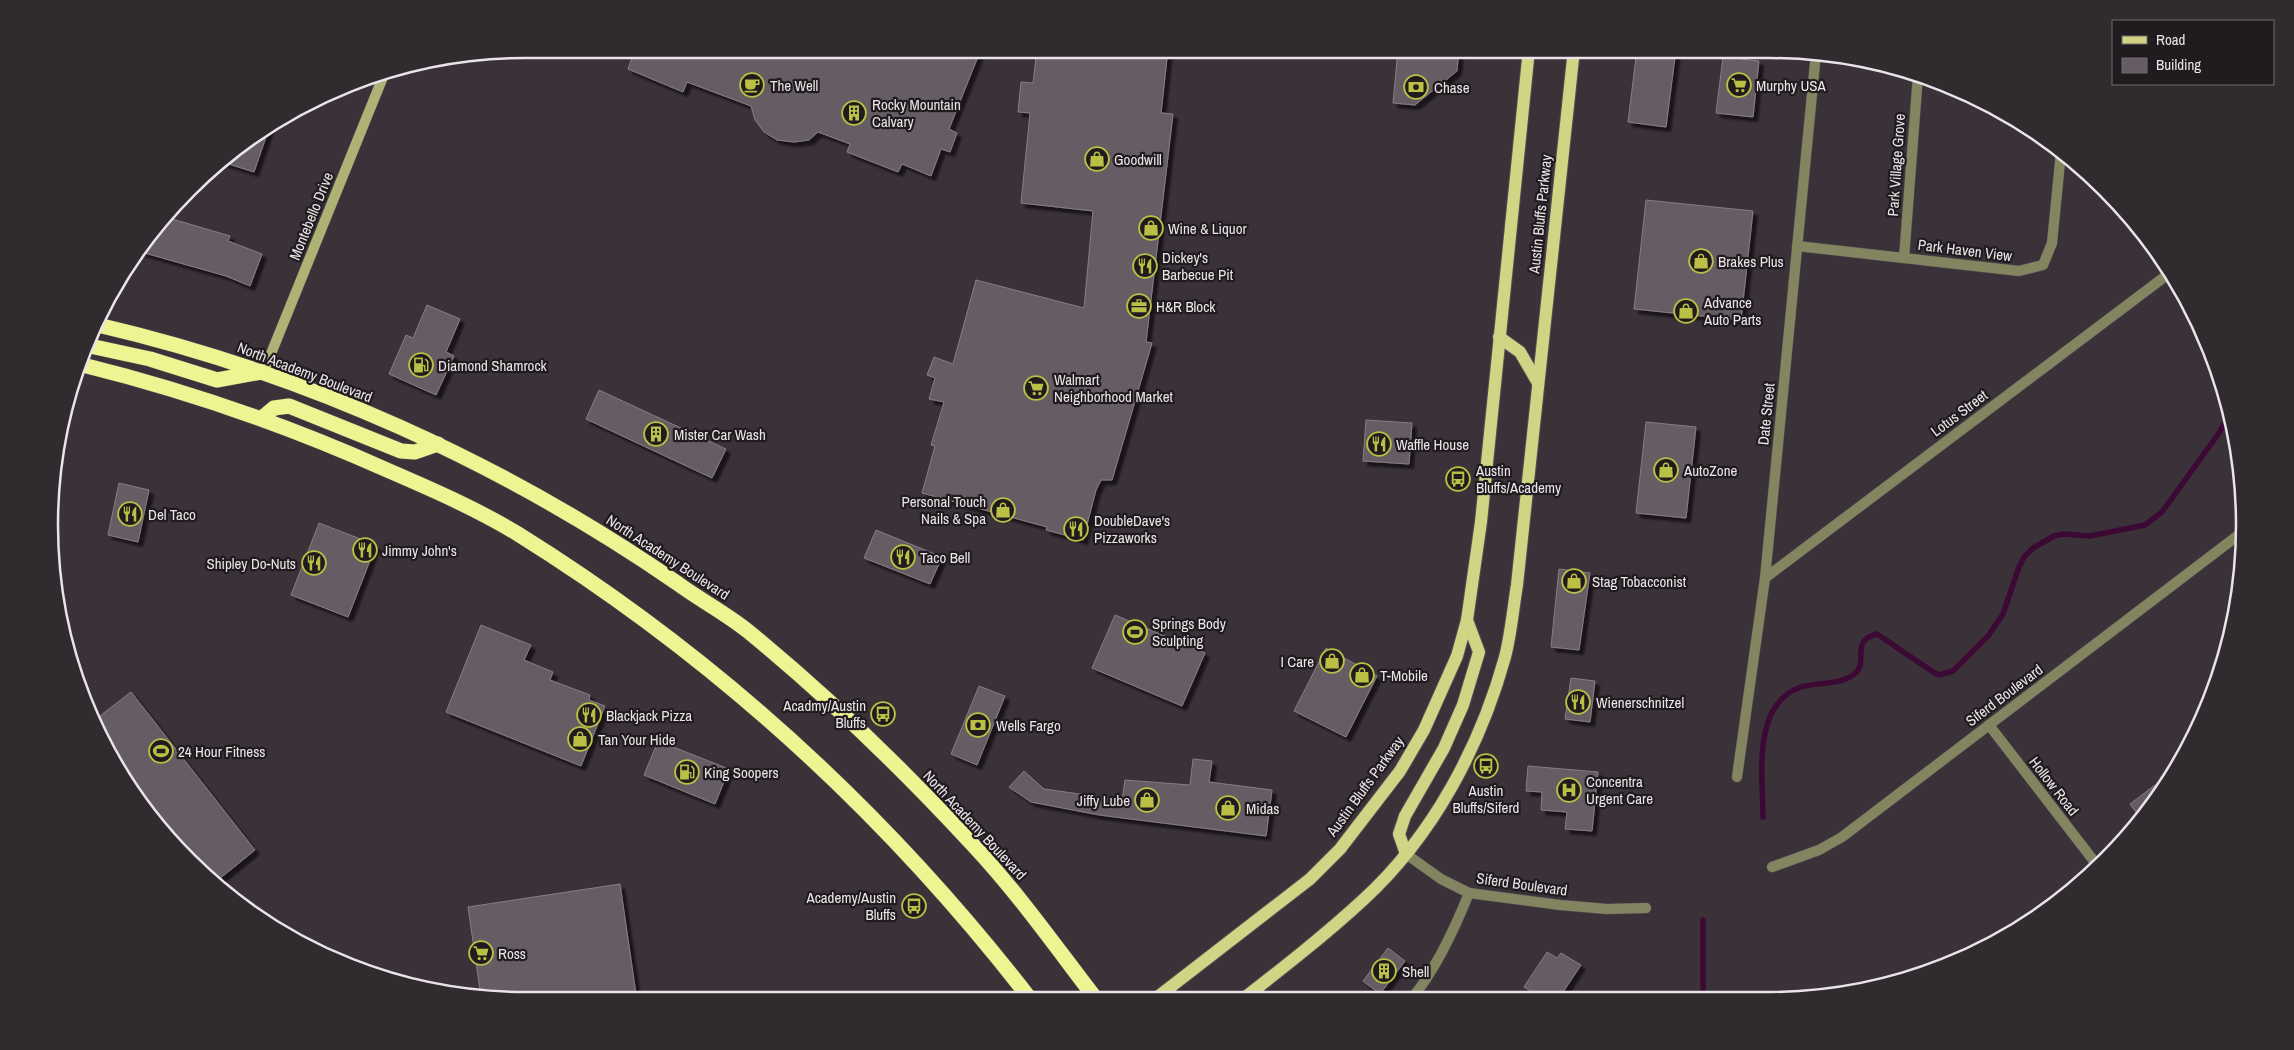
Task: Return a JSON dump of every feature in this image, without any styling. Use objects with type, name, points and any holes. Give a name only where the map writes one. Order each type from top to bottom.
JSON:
[{"type":"highway","name":"North Academy Boulevard","points":[[102,326],[138,334],[264,371],[319,392],[438,444],[578,520],[635,554],[746,629],[893,762],[974,846],[1021,901],[1090,992]]},
{"type":"highway","points":[[93,347],[150,359],[217,380],[264,371]]},
{"type":"highway","points":[[86,366],[189,394],[262,418],[340,449],[446,496],[517,534],[644,621],[757,709],[871,814],[954,904],[1025,992]]},
{"type":"highway","points":[[262,418],[274,408],[289,406],[401,451],[415,452],[438,444]]},
{"type":"main road","name":"Austin Bluffs Parkway","points":[[1164,992],[1310,879],[1340,849],[1400,771],[1424,730],[1457,656],[1467,620],[1481,522],[1528,58]]},
{"type":"main road","name":"Austin Bluffs Parkway","points":[[1252,992],[1365,899],[1406,854],[1438,809],[1463,766],[1485,718],[1505,656],[1517,585],[1573,58]]},
{"type":"main road","points":[[1499,337],[1520,352],[1538,383]]},
{"type":"main road","points":[[1406,854],[1399,834],[1405,816],[1444,748],[1463,705],[1480,652],[1467,620]]},
{"type":"street","name":"Date Street","points":[[1737,777],[1765,578],[1815,60]]},
{"type":"street","name":"Montebello Drive","points":[[264,371],[382,80]]},
{"type":"street","name":"Park Village Grove","points":[[1904,258],[1918,82]]},
{"type":"street","name":"Park Haven View","points":[[1797,246],[2019,271],[2043,265],[2052,243],[2060,159]]},
{"type":"street","name":"Lotus Street","points":[[1765,578],[2165,276]]},
{"type":"street","name":"Siferd Boulevard","points":[[1772,867],[1819,850],[1842,838],[2236,537]]},
{"type":"street","name":"Hollow Road","points":[[1989,725],[2094,861]]},
{"type":"street","name":"Siferd Boulevard","points":[[1406,854],[1441,879],[1469,893],[1607,909],[1646,908]]},
{"type":"street","points":[[1416,992],[1461,914],[1469,893]]},
{"type":"building","name":"Rocky Mountain Calvary","points":[[632,58],[977,58],[949,129],[957,133],[950,152],[941,149],[931,176],[902,164],[898,172],[847,152],[850,144],[818,132],[809,140],[794,142],[777,140],[764,132],[755,120],[751,106],[687,82],[683,92],[628,69]]},
{"type":"building","points":[[1036,58],[1167,58],[1161,113],[1173,114],[1146,342],[1152,343],[1112,480],[1101,480],[1096,490],[1083,540],[1046,530],[1047,527],[922,493],[935,446],[931,445],[944,402],[929,399],[935,378],[927,375],[934,357],[953,364],[976,280],[1084,308],[1093,211],[1021,203],[1030,113],[1018,112],[1021,82],[1033,83]]},
{"type":"building","name":"Chase","points":[[1397,58],[1458,58],[1457,71],[1415,105],[1393,103]]},
{"type":"building","points":[[1636,58],[1675,58],[1666,127],[1628,122]]},
{"type":"building","points":[[1723,58],[1759,61],[1753,117],[1716,113]]},
{"type":"building","points":[[267,135],[254,172],[229,164]]},
{"type":"building","points":[[1646,200],[1753,211],[1741,320],[1634,309]]},
{"type":"building","points":[[172,219],[230,236],[228,241],[262,254],[250,286],[226,276],[145,253]]},
{"type":"building","name":"Diamond Shamrock","points":[[427,305],[460,319],[446,352],[454,356],[436,395],[389,374],[406,335],[413,338]]},
{"type":"building","name":"Mister Car Wash","points":[[599,390],[726,449],[712,478],[586,419]]},
{"type":"building","points":[[1366,420],[1412,423],[1409,464],[1363,461]]},
{"type":"building","name":"AutoZone","points":[[1646,422],[1696,427],[1686,518],[1636,513]]},
{"type":"building","name":"Del Taco","points":[[119,483],[149,490],[138,542],[108,535]]},
{"type":"building","points":[[319,523],[376,545],[348,617],[291,595]]},
{"type":"building","name":"Taco Bell","points":[[876,530],[942,557],[930,584],[864,558]]},
{"type":"building","points":[[1559,569],[1590,573],[1579,650],[1551,647]]},
{"type":"building","points":[[1115,615],[1205,653],[1182,706],[1092,668]]},
{"type":"building","points":[[481,625],[531,645],[524,660],[553,672],[550,680],[590,695],[589,700],[605,706],[581,766],[446,712]]},
{"type":"building","points":[[1326,648],[1377,676],[1346,737],[1294,711]]},
{"type":"building","name":"Wienerschnitzel","points":[[1571,678],[1595,681],[1590,722],[1565,719]]},
{"type":"building","name":"Wells Fargo","points":[[979,686],[1005,696],[977,765],[951,754]]},
{"type":"building","points":[[131,692],[255,850],[220,878],[194,856],[154,810],[120,759],[99,717]]},
{"type":"building","name":"King Soopers","points":[[658,741],[729,769],[715,804],[644,775]]},
{"type":"building","points":[[1193,759],[1212,761],[1209,782],[1272,790],[1266,836],[1099,815],[1031,802],[1009,787],[1024,771],[1044,789],[1122,800],[1125,780],[1190,785]]},
{"type":"building","points":[[1528,766],[1598,772],[1592,831],[1565,829],[1567,812],[1541,810],[1542,792],[1526,791]]},
{"type":"building","points":[[2160,781],[2137,813],[2130,804]]},
{"type":"building","points":[[620,884],[636,992],[480,990],[468,907]]},
{"type":"building","name":"Shell","points":[[1388,948],[1405,961],[1382,992],[1377,992],[1363,981]]},
{"type":"building","points":[[1547,952],[1557,958],[1561,953],[1581,965],[1563,992],[1532,992],[1524,987]]},
{"type":"waterway","points":[[1763,817],[1763,743],[1767,725],[1774,709],[1785,696],[1801,687],[1835,682],[1853,675],[1860,665],[1861,647],[1868,637],[1877,634],[1939,675],[1953,671],[1988,636],[2003,614],[2019,567],[2024,557],[2033,548],[2054,536],[2063,534],[2090,536],[2145,525],[2162,512],[2225,422]]},
{"type":"waterway","points":[[1703,920],[1703,992]]},
{"type":"place","name":"The Well","points":[[752,85]]},
{"type":"place","name":"Murphy USA","points":[[1739,85]]},
{"type":"place","name":"Chase","points":[[1416,87]]},
{"type":"place","name":"Rocky Mountain Calvary","points":[[854,113]]},
{"type":"place","name":"Goodwill","points":[[1097,159]]},
{"type":"place","name":"Wine & Liquor","points":[[1151,228]]},
{"type":"place","name":"Brakes Plus","points":[[1701,261]]},
{"type":"place","name":"Dickey's Barbecue Pit","points":[[1145,266]]},
{"type":"place","name":"H&R Block","points":[[1139,306]]},
{"type":"place","name":"Advance Auto Parts","points":[[1686,311]]},
{"type":"place","name":"Diamond Shamrock","points":[[421,365]]},
{"type":"place","name":"Walmart Neighborhood Market","points":[[1036,388]]},
{"type":"place","name":"Mister Car Wash","points":[[656,434]]},
{"type":"place","name":"Waffle House","points":[[1379,444]]},
{"type":"place","name":"AutoZone","points":[[1666,470]]},
{"type":"place","name":"Austin Bluffs/Academy","points":[[1458,479]]},
{"type":"place","name":"Personal Touch Nails & Spa","points":[[1003,510]]},
{"type":"place","name":"Del Taco","points":[[130,514]]},
{"type":"place","name":"DoubleDave's Pizzaworks","points":[[1076,529]]},
{"type":"place","name":"Jimmy John's","points":[[365,550]]},
{"type":"place","name":"Taco Bell","points":[[903,557]]},
{"type":"place","name":"Shipley Do-Nuts","points":[[314,563]]},
{"type":"place","name":"Stag Tobacconist","points":[[1574,581]]},
{"type":"place","name":"Springs Body Sculpting","points":[[1135,632]]},
{"type":"place","name":"I Care","points":[[1332,661]]},
{"type":"place","name":"T-Mobile","points":[[1362,675]]},
{"type":"place","name":"Wienerschnitzel","points":[[1578,702]]},
{"type":"place","name":"Acadmy/Austin Bluffs","points":[[883,714]]},
{"type":"place","name":"Blackjack Pizza","points":[[589,715]]},
{"type":"place","name":"Wells Fargo","points":[[978,725]]},
{"type":"place","name":"Tan Your Hide","points":[[580,739]]},
{"type":"place","name":"24 Hour Fitness","points":[[161,751]]},
{"type":"place","name":"Austin Bluffs/Siferd","points":[[1486,766]]},
{"type":"place","name":"King Soopers","points":[[687,772]]},
{"type":"place","name":"Concentra Urgent Care","points":[[1569,790]]},
{"type":"place","name":"Jiffy Lube","points":[[1147,800]]},
{"type":"place","name":"Midas","points":[[1228,808]]},
{"type":"place","name":"Academy/Austin Bluffs","points":[[914,906]]},
{"type":"place","name":"Ross","points":[[481,953]]},
{"type":"place","name":"Shell","points":[[1384,971]]}]
